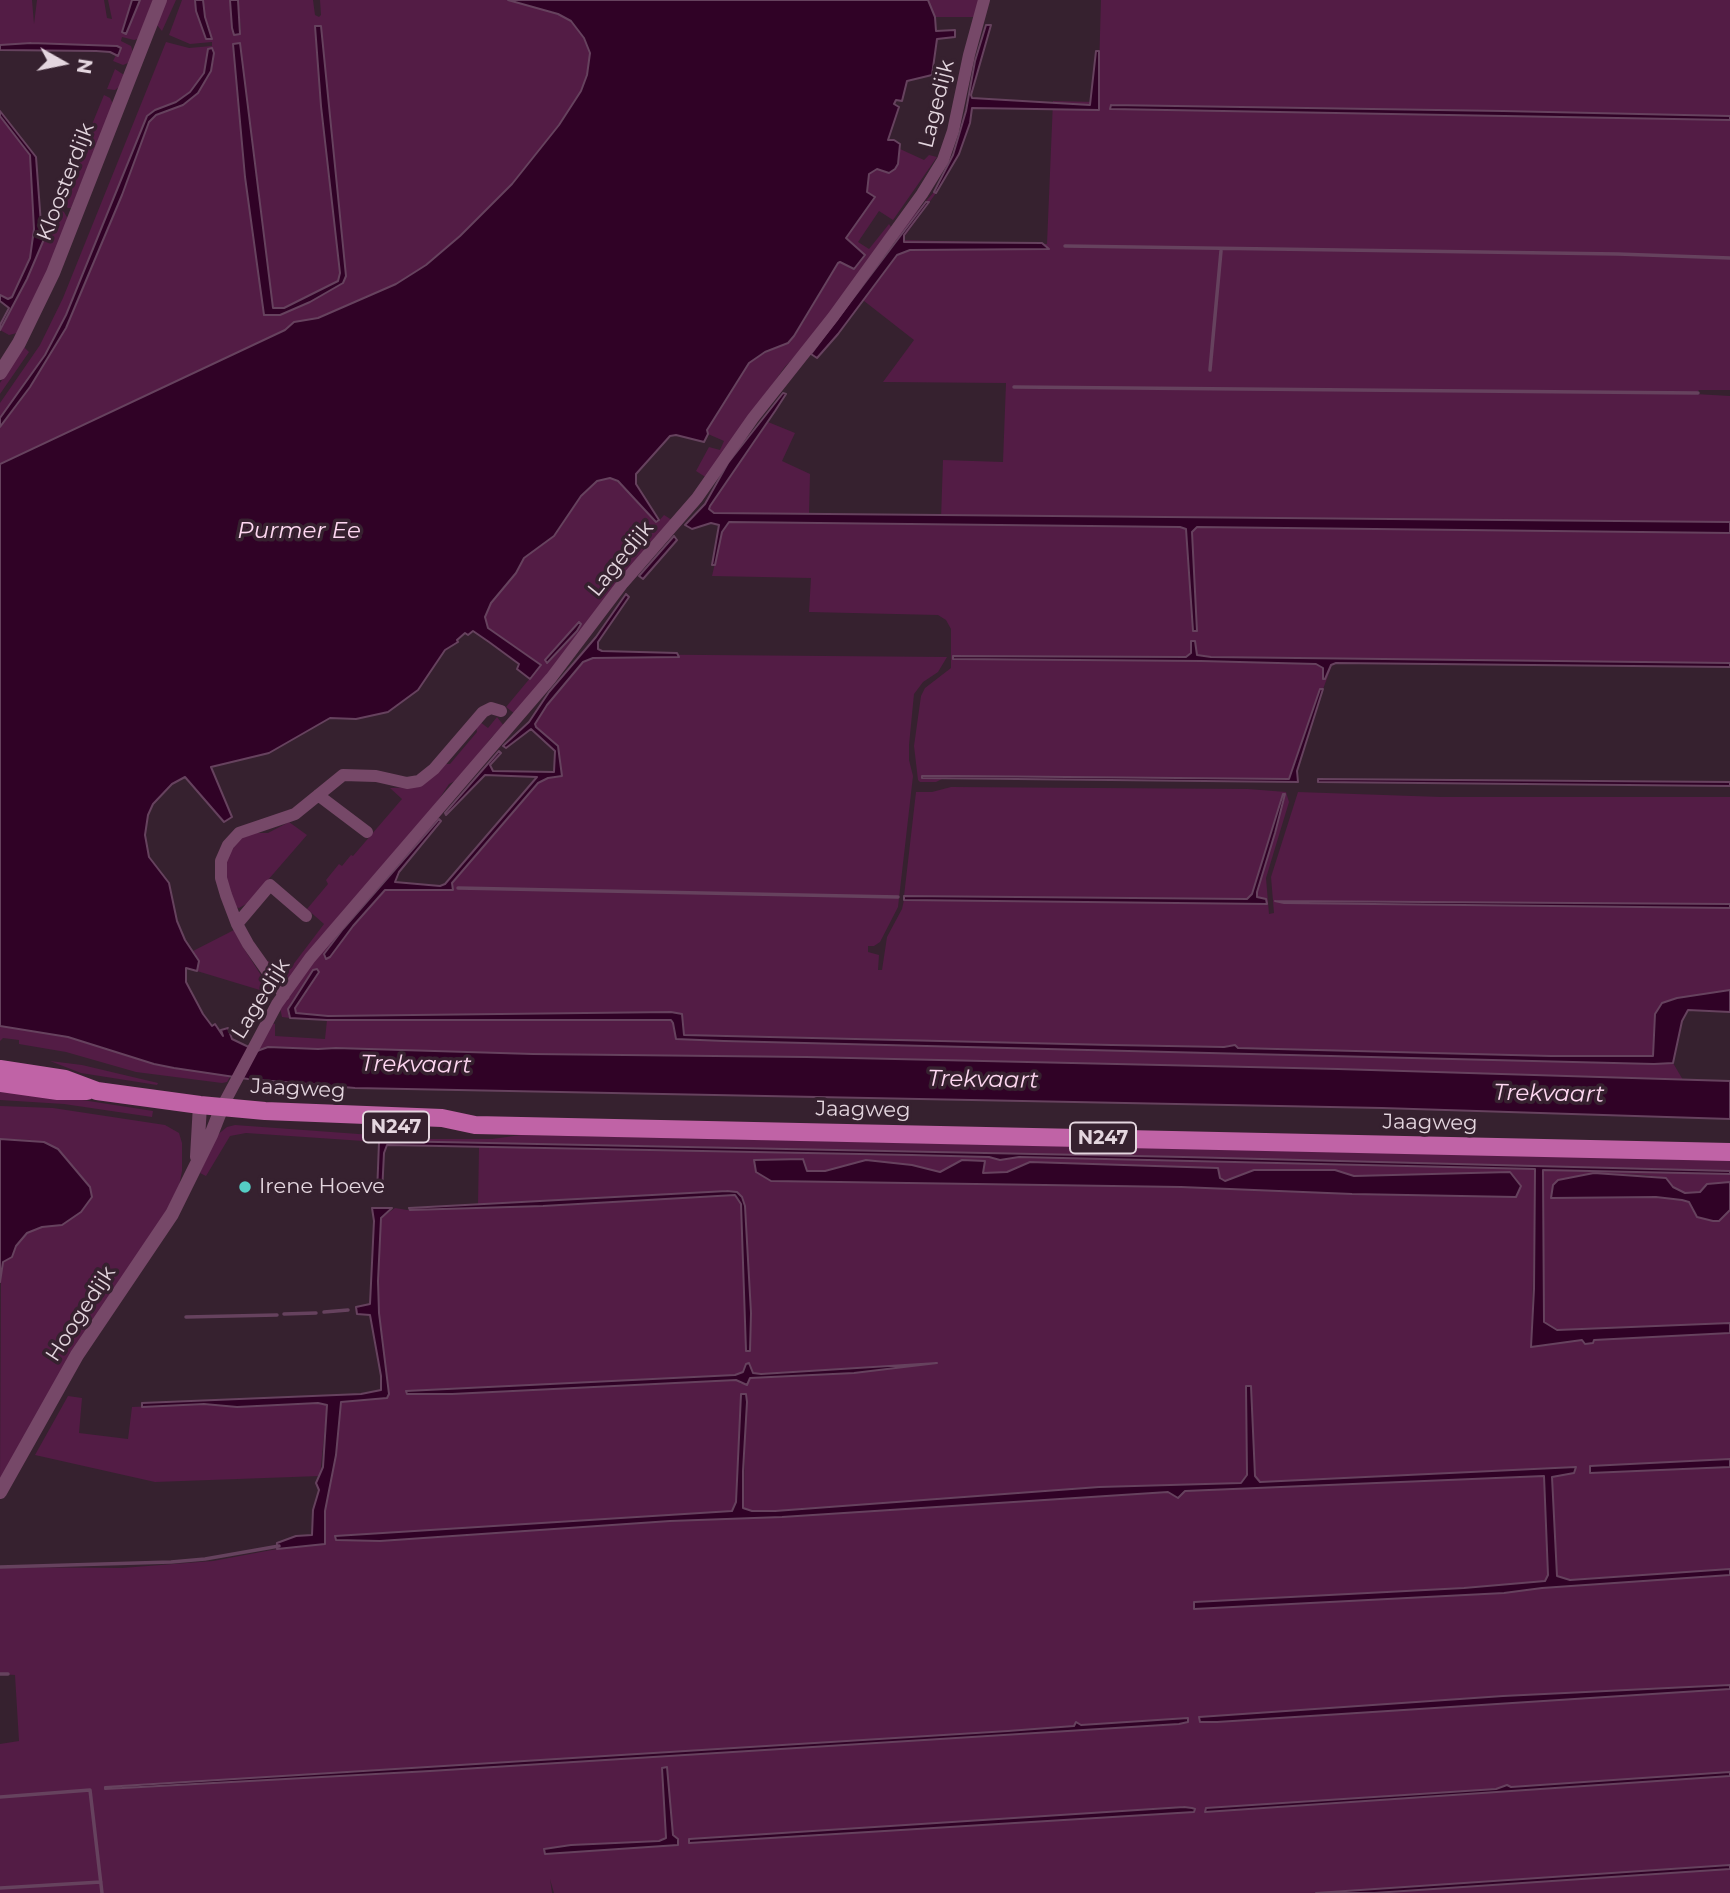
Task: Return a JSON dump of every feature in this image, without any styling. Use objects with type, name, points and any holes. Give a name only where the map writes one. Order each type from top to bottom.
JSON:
[{"type":"main road","name":"Jaagweg","points":[[0,1069],[65,1079],[97,1091],[200,1105],[442,1118],[475,1125],[1730,1152]]},
{"type":"main road","name":"N247","points":[[0,1083],[58,1091],[97,1091]]},
{"type":"street","name":"Kloosterdijk","points":[[0,373],[19,343],[53,273],[160,0]]},
{"type":"street","name":"Lagedijk","points":[[222,1107],[233,1082],[284,995],[323,942],[551,678],[623,583],[701,493],[753,418],[833,317],[915,204],[948,147],[984,0]]},
{"type":"street","points":[[284,995],[237,924],[221,878],[221,861],[228,845],[239,833],[295,814],[334,780],[351,774],[407,783],[419,781],[434,769],[483,712],[491,708],[502,711]]},
{"type":"street","points":[[318,794],[367,832]]},
{"type":"street","points":[[237,924],[270,885],[306,916]]},
{"type":"street","name":"Hoogedijk","points":[[197,1159],[200,1105]]},
{"type":"street","name":"Hoogedijk","points":[[0,1492],[77,1355],[172,1214],[222,1107]]},
{"type":"shaded area","points":[[0,0],[32,0],[34,24],[37,0],[104,0],[107,18],[112,19],[108,0],[132,0],[122,32],[126,34],[140,0],[153,0],[138,39],[122,37],[121,41],[131,46],[133,52],[128,63],[123,65],[113,61],[118,55],[117,46],[31,43],[0,45]]},
{"type":"shaded area","points":[[166,0],[176,0],[162,31],[157,25]]},
{"type":"shaded area","points":[[182,0],[195,0],[206,39],[210,30],[203,0],[230,0],[232,28],[241,30],[238,0],[313,0],[315,15],[319,17],[320,0],[508,0],[558,14],[571,21],[584,38],[590,53],[587,75],[581,91],[559,125],[512,184],[460,236],[426,265],[396,284],[318,318],[294,322],[285,330],[0,464],[0,427],[19,403],[66,328],[122,195],[149,122],[156,115],[183,105],[209,77],[214,59],[209,49],[204,73],[196,86],[184,98],[147,116],[66,315],[45,355],[0,418],[0,403],[40,345],[63,298],[166,42],[189,48],[212,46],[212,42],[190,44],[169,35]],"holes":[[[315,26],[321,26],[346,276],[310,302],[264,315],[240,43],[273,309],[284,308],[338,281],[340,273],[321,106]]]},
{"type":"shaded area","points":[[928,0],[980,0],[976,17],[935,17]]},
{"type":"shaded area","points":[[1101,0],[1730,0],[1730,116],[1111,105],[1110,109],[1730,120],[1730,390],[1699,390],[1695,394],[1730,396],[1730,667],[1334,660],[1289,779],[922,776],[942,779],[936,782],[920,782],[914,746],[921,696],[925,688],[951,668],[951,629],[946,620],[938,615],[809,612],[811,578],[712,576],[722,532],[729,522],[899,523],[941,519],[943,460],[1003,462],[1006,383],[883,382],[914,340],[859,297],[900,240],[893,239],[934,192],[936,193],[902,240],[1047,244],[1053,101],[1098,102]]},
{"type":"shaded area","points":[[115,69],[124,75],[119,87],[115,90],[107,89]]},
{"type":"shaded area","points":[[104,95],[110,98],[113,104],[71,208],[68,208],[60,203]]},
{"type":"shaded area","points":[[0,116],[30,153],[31,162],[34,229],[32,250],[23,277],[10,299],[0,295]]},
{"type":"shaded area","points":[[900,149],[924,160],[929,155],[937,157],[893,220],[879,211],[858,242],[869,249],[889,224],[891,227],[817,332],[784,368],[707,478],[696,471],[709,447],[720,450],[724,441],[706,431],[749,363],[781,346],[803,323],[838,263],[840,261],[851,269],[865,255],[846,238],[875,197],[867,192],[869,174],[877,169],[889,173]]},
{"type":"shaded area","points":[[54,207],[64,212],[68,219],[51,265],[17,333],[9,335],[0,330],[27,279]]},
{"type":"shaded area","points":[[24,347],[29,352],[0,394],[0,383]]},
{"type":"shaded area","points":[[768,422],[795,433],[782,461],[810,474],[809,514],[714,513],[709,509],[710,506]]},
{"type":"shaded area","points":[[610,478],[625,486],[658,522],[664,515],[672,520],[515,714],[506,707],[541,665],[488,628],[485,617],[491,603],[516,573],[524,557],[554,536],[581,496],[597,481]],"holes":[[[579,622],[581,624],[549,662],[546,661]]]},
{"type":"shaded area","points":[[586,654],[947,657],[938,672],[923,682],[914,694],[909,745],[913,776],[898,907],[880,942],[868,946],[868,952],[879,955],[878,970],[882,970],[887,937],[904,900],[1266,904],[1266,899],[1257,897],[1257,892],[1275,833],[1283,794],[1252,895],[1241,900],[904,896],[916,792],[932,792],[951,787],[1248,789],[1286,792],[1289,802],[1266,878],[1269,914],[1274,913],[1271,877],[1298,792],[1441,797],[1730,797],[1730,904],[1275,901],[1730,908],[1730,990],[1662,1003],[1655,1014],[1654,1056],[1551,1056],[1238,1048],[1229,1045],[1112,1045],[683,1035],[682,1015],[671,1012],[328,1016],[296,1013],[295,1008],[319,972],[288,1015],[290,1018],[282,1017],[280,1008],[329,939],[438,818],[421,842],[343,929],[341,940],[385,890],[449,891],[452,883],[538,783],[548,778],[561,777],[560,754],[530,725]]},
{"type":"shaded area","points":[[497,717],[504,726],[491,738],[459,779],[449,784],[431,811],[286,983],[281,983],[267,962],[269,961],[279,977],[283,978],[324,924],[307,909],[328,884],[326,880],[339,864],[342,866],[353,856],[402,799],[390,788],[414,787],[445,764],[450,764],[477,732],[476,727],[480,722],[488,728]]},
{"type":"shaded area","points":[[289,822],[307,835],[248,903],[236,907],[225,876],[227,857],[239,839],[253,833],[268,833]]},
{"type":"shaded area","points":[[234,930],[273,994],[197,971],[199,961],[193,951]]},
{"type":"shaded area","points":[[327,1020],[671,1020],[676,1039],[724,1041],[1673,1063],[1683,1080],[806,1057],[268,1047],[257,1051],[272,1023],[275,1024],[275,1036],[325,1039]]},
{"type":"shaded area","points":[[0,1026],[68,1037],[154,1064],[231,1075],[227,1082],[222,1083],[136,1072],[66,1052],[19,1044],[19,1040],[3,1038],[0,1041]]},
{"type":"shaded area","points":[[50,1061],[82,1065],[158,1083],[157,1085],[81,1073]]},
{"type":"shaded area","points":[[0,1092],[63,1097],[153,1111],[152,1117],[64,1104],[0,1100]]},
{"type":"shaded area","points":[[0,1106],[53,1108],[165,1125],[179,1133],[182,1143],[182,1171],[179,1186],[160,1223],[0,1482],[3,1262],[12,1257],[16,1246],[27,1233],[42,1227],[62,1225],[90,1186],[58,1149],[31,1140],[0,1139]]},
{"type":"shaded area","points":[[235,1125],[427,1139],[492,1139],[521,1135],[1730,1160],[1730,1171],[1184,1157],[378,1142],[246,1133],[230,1136],[206,1176],[200,1173],[216,1136],[227,1127]]},
{"type":"shaded area","points":[[479,1147],[912,1155],[989,1157],[1000,1160],[1019,1157],[1536,1169],[1531,1347],[1582,1340],[1586,1344],[1592,1343],[1593,1340],[1730,1333],[1730,1459],[1590,1467],[1591,1473],[1730,1467],[1730,1569],[1570,1580],[1557,1576],[1552,1476],[1574,1473],[1575,1467],[1260,1482],[1255,1476],[1251,1387],[1246,1387],[1247,1475],[1241,1483],[1099,1487],[752,1511],[744,1508],[745,1394],[741,1394],[736,1502],[732,1511],[336,1536],[380,1541],[1168,1492],[1178,1498],[1185,1491],[1544,1476],[1548,1575],[1546,1581],[1195,1602],[1194,1609],[1504,1593],[1730,1575],[1730,1893],[554,1893],[550,1879],[552,1893],[0,1893],[0,1744],[19,1741],[15,1675],[0,1674],[0,1567],[122,1568],[213,1561],[277,1549],[325,1544],[325,1511],[336,1455],[341,1402],[372,1400],[389,1394],[379,1313],[381,1218],[395,1208],[407,1210],[543,1206],[735,1195],[741,1204],[746,1351],[751,1313],[745,1206],[737,1192],[478,1205]],"holes":[[[866,1160],[912,1165],[940,1172],[962,1160],[985,1161],[983,1173],[1007,1172],[1030,1162],[1217,1168],[1220,1178],[1225,1181],[1254,1170],[1335,1170],[1354,1176],[1509,1172],[1352,1194],[806,1171],[825,1171]],[[749,1364],[753,1373],[761,1374],[919,1365],[854,1373],[749,1378],[741,1384],[736,1380],[452,1394],[407,1394],[406,1391],[735,1375],[743,1372]]]},
{"type":"shaded area","points":[[1543,1169],[1730,1174],[1730,1182],[1708,1184],[1700,1192],[1693,1194],[1673,1187],[1666,1178],[1645,1175],[1594,1173],[1558,1180],[1682,1200],[1689,1202],[1694,1213],[1723,1217],[1730,1210],[1730,1323],[1557,1330],[1544,1322]]},
{"type":"shaded area","points":[[68,1396],[82,1398],[79,1433],[128,1439],[132,1407],[204,1404],[237,1407],[318,1403],[327,1405],[320,1476],[155,1482],[35,1455]]},
{"type":"water","points":[[132,0],[140,0],[126,34],[122,32]]},
{"type":"water","points":[[195,0],[203,0],[212,39],[206,39]]},
{"type":"water","points":[[230,0],[238,0],[240,34],[234,35]]},
{"type":"water","name":"Purmer Ee","points":[[508,0],[928,0],[935,17],[936,31],[955,30],[955,37],[937,39],[932,75],[907,81],[902,101],[896,100],[894,104],[899,107],[888,140],[900,144],[898,164],[889,173],[877,169],[869,174],[867,192],[875,197],[846,238],[865,255],[854,269],[838,263],[788,343],[765,352],[749,363],[707,430],[704,442],[670,436],[636,474],[636,484],[659,520],[656,522],[618,481],[610,478],[597,481],[581,496],[554,536],[524,558],[516,573],[491,603],[485,617],[488,628],[541,665],[530,679],[517,669],[519,664],[489,642],[473,631],[468,635],[465,633],[458,642],[445,650],[418,690],[388,712],[356,719],[330,718],[269,753],[211,767],[232,817],[224,822],[185,777],[172,784],[153,804],[145,835],[149,857],[169,883],[177,921],[185,940],[199,961],[197,971],[186,968],[186,982],[212,1026],[215,1024],[223,1036],[221,1030],[228,1028],[232,1039],[257,1051],[268,1047],[806,1057],[1730,1081],[1730,1119],[1382,1108],[355,1088],[248,1079],[174,1068],[68,1037],[0,1026],[0,464],[285,330],[294,322],[318,318],[396,284],[426,265],[460,236],[512,184],[559,125],[581,91],[587,75],[590,53],[584,38],[571,21],[558,14]]},
{"type":"water","points":[[986,25],[991,25],[972,98],[1090,105],[1096,51],[1099,51],[1099,110],[972,108],[970,123],[959,154],[936,193],[934,192],[953,155]]},
{"type":"water","points":[[315,26],[321,26],[346,276],[343,283],[310,302],[280,315],[264,315],[245,177],[233,44],[240,43],[273,308],[284,308],[338,281],[340,273]]},
{"type":"water","points":[[31,43],[121,48],[118,56],[110,52],[96,51],[0,50],[0,45]]},
{"type":"water","points":[[212,48],[214,53],[211,71],[198,93],[183,105],[156,115],[149,122],[122,195],[66,328],[30,387],[0,427],[0,418],[45,355],[66,315],[147,116],[190,92],[204,73],[208,49]]},
{"type":"water","points":[[1111,105],[1730,116],[1730,120],[1110,109]]},
{"type":"water","points":[[0,111],[36,157],[41,224],[44,225],[53,209],[56,211],[27,279],[0,330],[9,308],[0,301],[0,295],[8,299],[12,297],[30,258],[34,229],[30,155],[0,116]]},
{"type":"water","points":[[926,202],[929,202],[904,235],[904,242],[1042,243],[1049,249],[910,250],[897,255],[838,334],[817,358],[811,354]]},
{"type":"water","points":[[783,393],[786,394],[710,506],[709,509],[714,513],[1730,522],[1730,533],[1197,527],[1192,532],[1197,631],[1193,631],[1186,529],[1180,527],[729,522],[722,532],[715,565],[712,565],[719,525],[711,523],[692,529],[685,525],[705,504],[728,463]]},
{"type":"water","points":[[674,536],[677,540],[643,579],[639,576]]},
{"type":"water","points":[[626,594],[629,597],[598,642],[598,649],[677,653],[679,657],[593,658],[583,662],[547,705],[535,724],[558,746],[562,776],[538,783],[452,883],[453,890],[385,890],[326,959],[324,954],[343,929],[439,819],[441,821],[399,872],[395,882],[440,886],[445,884],[537,777],[485,775],[446,815],[499,751],[501,753],[490,765],[493,771],[554,772],[555,751],[531,729],[506,748],[503,746],[529,722],[549,692],[596,637]]},
{"type":"water","points":[[579,622],[581,624],[577,631],[547,663],[545,660]]},
{"type":"water","points":[[1191,641],[1195,641],[1197,655],[1211,657],[1730,663],[1730,667],[1336,663],[1331,665],[1323,679],[1323,668],[1316,664],[953,659],[953,656],[1186,657],[1191,653]]},
{"type":"water","points":[[1320,689],[1323,689],[1297,771],[1298,782],[922,778],[1289,779]]},
{"type":"water","points":[[1318,779],[1730,782],[1730,786],[1318,782]]},
{"type":"water","points":[[1283,794],[1275,833],[1257,892],[1257,897],[1266,899],[1267,904],[904,900],[904,896],[1247,899],[1252,894]]},
{"type":"water","points":[[1275,901],[1730,904],[1730,908],[1284,903]]},
{"type":"water","points":[[317,969],[319,972],[295,1008],[296,1013],[328,1016],[671,1012],[682,1014],[684,1035],[1112,1045],[1235,1045],[1238,1048],[1551,1056],[1653,1056],[1655,1014],[1662,1003],[1730,990],[1730,1012],[1688,1010],[1682,1021],[1673,1063],[1654,1064],[724,1041],[676,1039],[671,1020],[290,1018],[288,1009],[313,970]]},
{"type":"water","points":[[0,1139],[44,1142],[58,1149],[90,1187],[92,1197],[81,1212],[62,1225],[42,1227],[27,1233],[16,1246],[12,1257],[3,1262],[0,1282]]},
{"type":"water","points":[[379,1142],[1730,1171],[1730,1174],[1543,1170],[1544,1322],[1557,1330],[1730,1323],[1730,1333],[1594,1340],[1593,1343],[1585,1344],[1582,1340],[1531,1347],[1535,1169],[1019,1157],[1000,1160],[989,1157],[912,1155],[387,1145],[384,1153],[382,1193],[377,1194]]},
{"type":"water","points":[[803,1159],[807,1171],[825,1171],[866,1160],[912,1165],[940,1172],[962,1160],[985,1161],[983,1173],[1007,1172],[1030,1162],[1218,1168],[1220,1178],[1225,1181],[1254,1170],[1335,1170],[1354,1176],[1510,1172],[1521,1186],[1516,1197],[1181,1187],[771,1181],[756,1172],[754,1160]]},
{"type":"water","points":[[1594,1173],[1666,1178],[1673,1187],[1685,1193],[1700,1192],[1707,1184],[1730,1182],[1730,1210],[1719,1221],[1713,1221],[1697,1217],[1689,1202],[1682,1200],[1656,1197],[1551,1198],[1553,1185],[1558,1180]]},
{"type":"water","points":[[737,1192],[745,1206],[751,1313],[750,1351],[746,1351],[741,1204],[735,1195],[543,1206],[409,1208]]},
{"type":"water","points":[[372,1208],[392,1208],[381,1218],[378,1281],[379,1313],[389,1394],[387,1398],[341,1402],[336,1455],[325,1511],[325,1544],[277,1549],[277,1543],[296,1536],[312,1535],[313,1510],[319,1490],[316,1483],[323,1467],[327,1405],[318,1403],[237,1407],[204,1404],[142,1407],[142,1403],[361,1394],[381,1390],[370,1315],[357,1314],[356,1307],[370,1304],[374,1221]]},
{"type":"water","points":[[749,1363],[753,1373],[761,1374],[937,1363],[854,1373],[750,1378],[747,1385],[736,1380],[452,1394],[407,1394],[406,1391],[735,1375],[743,1372]]},
{"type":"water","points":[[1246,1386],[1251,1386],[1255,1476],[1260,1482],[1576,1467],[1574,1473],[1552,1477],[1557,1576],[1570,1580],[1730,1569],[1730,1575],[1504,1593],[1194,1609],[1194,1602],[1464,1588],[1545,1581],[1548,1575],[1544,1476],[1185,1491],[1178,1498],[1168,1492],[380,1541],[336,1540],[335,1536],[732,1511],[736,1502],[741,1394],[746,1394],[747,1402],[743,1508],[752,1511],[1099,1487],[1241,1483],[1247,1475]]},
{"type":"water","points":[[1730,1459],[1730,1467],[1590,1473],[1590,1466]]},
{"type":"water","points":[[1730,1685],[1730,1689],[1217,1722],[1200,1722],[1199,1717],[1503,1696]]},
{"type":"water","points":[[1188,1718],[1188,1722],[1179,1724],[105,1789],[1008,1731],[1074,1726],[1076,1722],[1081,1725]]},
{"type":"water","points":[[667,1767],[673,1835],[678,1839],[678,1845],[545,1854],[544,1849],[571,1845],[659,1841],[666,1838],[662,1768]]},
{"type":"water","points":[[1730,1772],[1730,1776],[1205,1812],[1206,1808],[1496,1789],[1507,1785],[1511,1787]]},
{"type":"water","points":[[1184,1807],[1195,1809],[1194,1812],[689,1843],[689,1839]]},
{"type":"water","points":[[1730,1865],[1730,1869],[1374,1893],[1316,1893]]},
{"type":"waterway","points":[[1065,246],[1730,258]]},
{"type":"waterway","points":[[1210,370],[1221,251]]},
{"type":"waterway","points":[[1014,387],[1698,393]]},
{"type":"waterway","points":[[458,888],[898,897]]},
{"type":"waterway","points":[[324,1312],[348,1310]]},
{"type":"waterway","points":[[284,1314],[316,1313]]},
{"type":"waterway","points":[[186,1317],[277,1315]]},
{"type":"waterway","points":[[0,1567],[171,1562],[279,1546]]},
{"type":"waterway","points":[[0,1674],[8,1674]]},
{"type":"waterway","points":[[0,1797],[90,1790],[102,1893]]},
{"type":"waterway","points":[[0,1888],[101,1882]]},
{"type":"place","name":"Irene Hoeve","points":[[245,1187]]},
{"type":"water label","name":"Trekvaart","points":[[416,1065]]},
{"type":"water label","name":"Trekvaart","points":[[983,1080]]},
{"type":"water label","name":"Trekvaart","points":[[1549,1094]]}]
